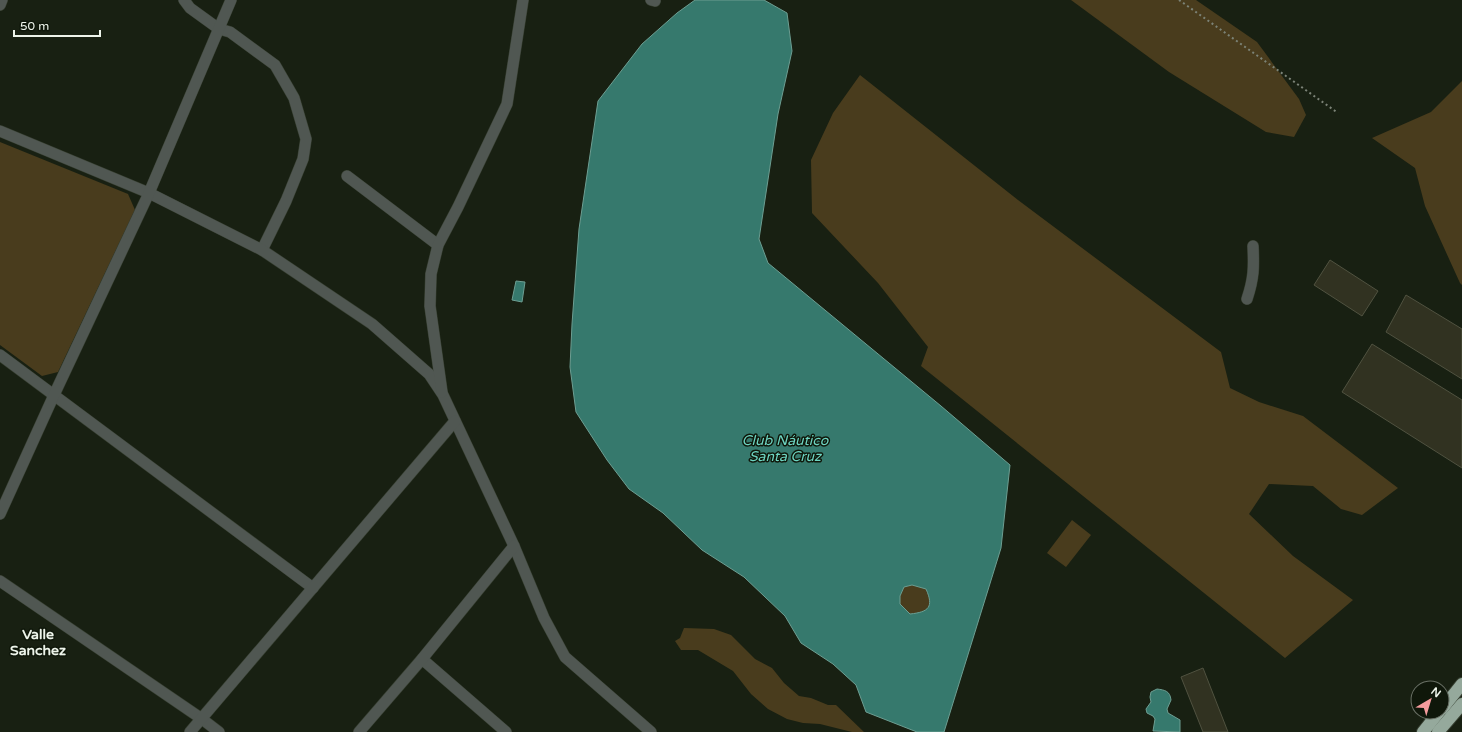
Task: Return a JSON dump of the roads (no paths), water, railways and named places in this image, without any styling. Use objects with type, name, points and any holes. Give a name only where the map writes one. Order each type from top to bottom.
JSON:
[{"type":"highway","points":[[1450,699],[1462,684]]},
{"type":"highway","points":[[1440,730],[1462,704]]},
{"type":"highway","points":[[1423,732],[1433,720]]},
{"type":"street","points":[[0,5],[2,0]]},
{"type":"street","points":[[184,0],[190,8],[219,29],[230,32],[252,46],[275,65],[294,98],[306,139],[303,159],[286,201],[262,250]]},
{"type":"street","points":[[0,514],[149,193],[231,0]]},
{"type":"street","points":[[443,395],[430,306],[431,274],[438,245],[458,207],[507,104],[523,0]]},
{"type":"street","points":[[0,131],[149,193],[262,250],[372,324],[429,374],[443,395],[514,546],[544,618],[565,657],[651,732]]},
{"type":"street","points":[[347,176],[438,245]]},
{"type":"street","points":[[1247,299],[1253,282],[1253,246]]},
{"type":"street","points":[[0,355],[313,588]]},
{"type":"street","points":[[190,732],[455,421]]},
{"type":"street","points":[[363,731],[514,546]]},
{"type":"street","points":[[0,581],[219,732]]},
{"type":"street","points":[[422,659],[506,732]]},
{"type":"water","name":"Club Náutico Santa Cruz","points":[[695,0],[764,0],[787,13],[792,51],[778,114],[759,239],[768,263],[1010,465],[1001,548],[944,732],[917,732],[866,712],[856,685],[833,664],[801,643],[785,616],[744,577],[702,550],[663,513],[629,489],[607,460],[576,412],[570,367],[572,324],[579,229],[598,101],[642,44],[677,13]],"holes":[[[912,585],[926,589],[930,600],[926,610],[910,614],[900,604],[900,596],[904,587]]]},
{"type":"water","points":[[516,281],[525,282],[522,302],[512,300]]},
{"type":"water","points":[[1157,689],[1165,691],[1170,695],[1171,700],[1167,709],[1168,713],[1180,720],[1180,732],[1153,731],[1155,719],[1147,713],[1146,709],[1151,702],[1151,692]]},
{"type":"district","name":"Valle Sanchez","points":[[38,642]]}]
